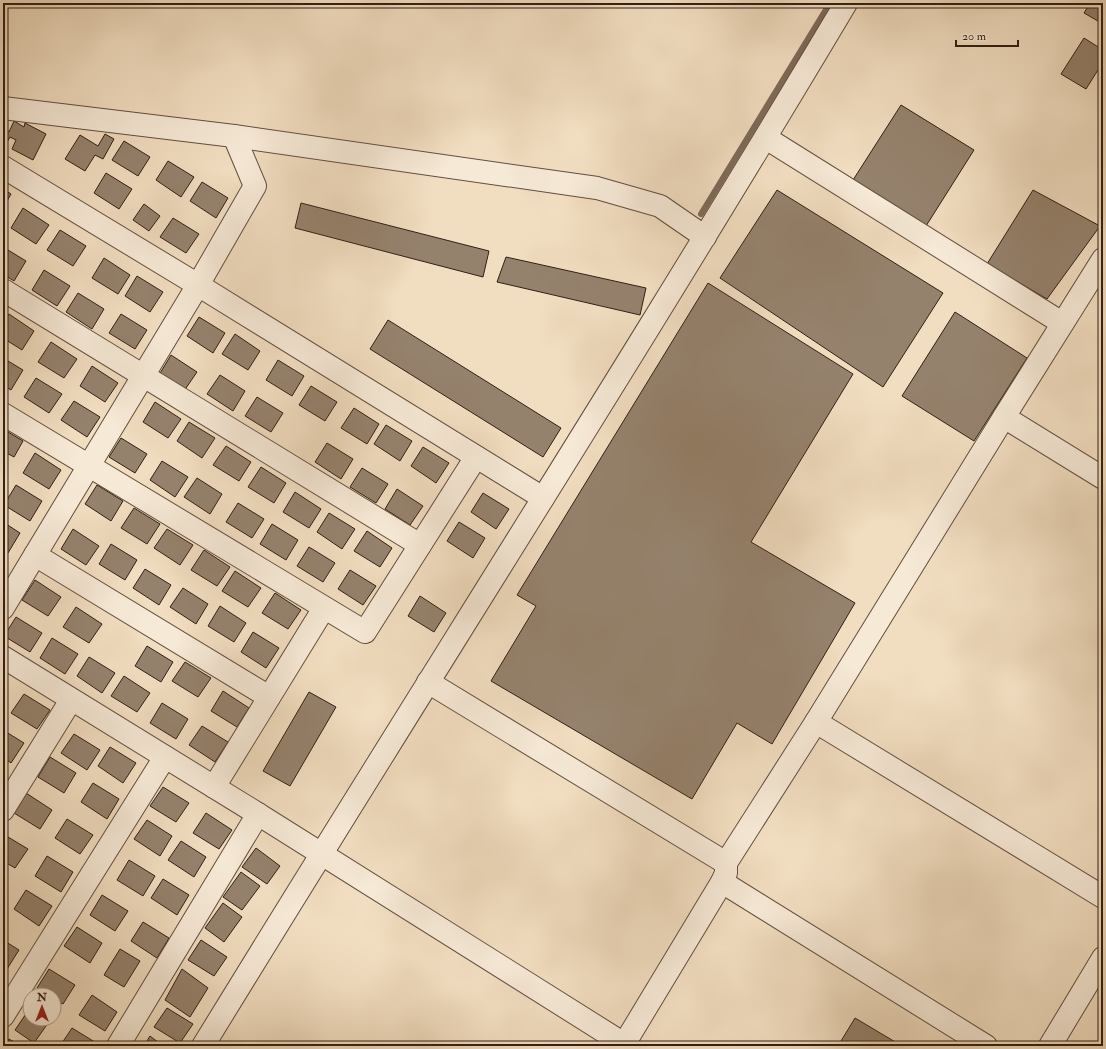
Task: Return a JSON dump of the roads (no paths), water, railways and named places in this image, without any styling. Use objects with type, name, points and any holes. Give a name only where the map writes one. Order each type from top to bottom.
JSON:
[{"type":"street","points":[[203,1046],[321,853],[705,237],[846,3]]},
{"type":"street","points":[[3,108],[234,136],[597,188],[660,206],[705,237]]},
{"type":"street","points":[[3,608],[198,285],[255,186],[234,136]]},
{"type":"street","points":[[766,138],[1062,323]]},
{"type":"street","points":[[3,167],[198,285],[543,498]]},
{"type":"street","points":[[3,657],[321,853],[624,1045],[724,873],[816,722],[1103,259]]},
{"type":"street","points":[[3,290],[420,545]]},
{"type":"street","points":[[3,414],[366,632],[476,457]]},
{"type":"street","points":[[1004,417],[1103,478]]},
{"type":"street","points":[[35,555],[269,698]]},
{"type":"street","points":[[214,787],[324,608]]},
{"type":"street","points":[[428,682],[724,873],[986,1046]]},
{"type":"street","points":[[3,810],[71,700]]},
{"type":"street","points":[[816,722],[1103,897]]},
{"type":"street","points":[[3,1016],[165,757]]},
{"type":"street","points":[[118,1046],[258,814]]},
{"type":"street","points":[[1050,1046],[1103,958]]},
{"type":"waterway","points":[[701,214],[830,3]]}]
